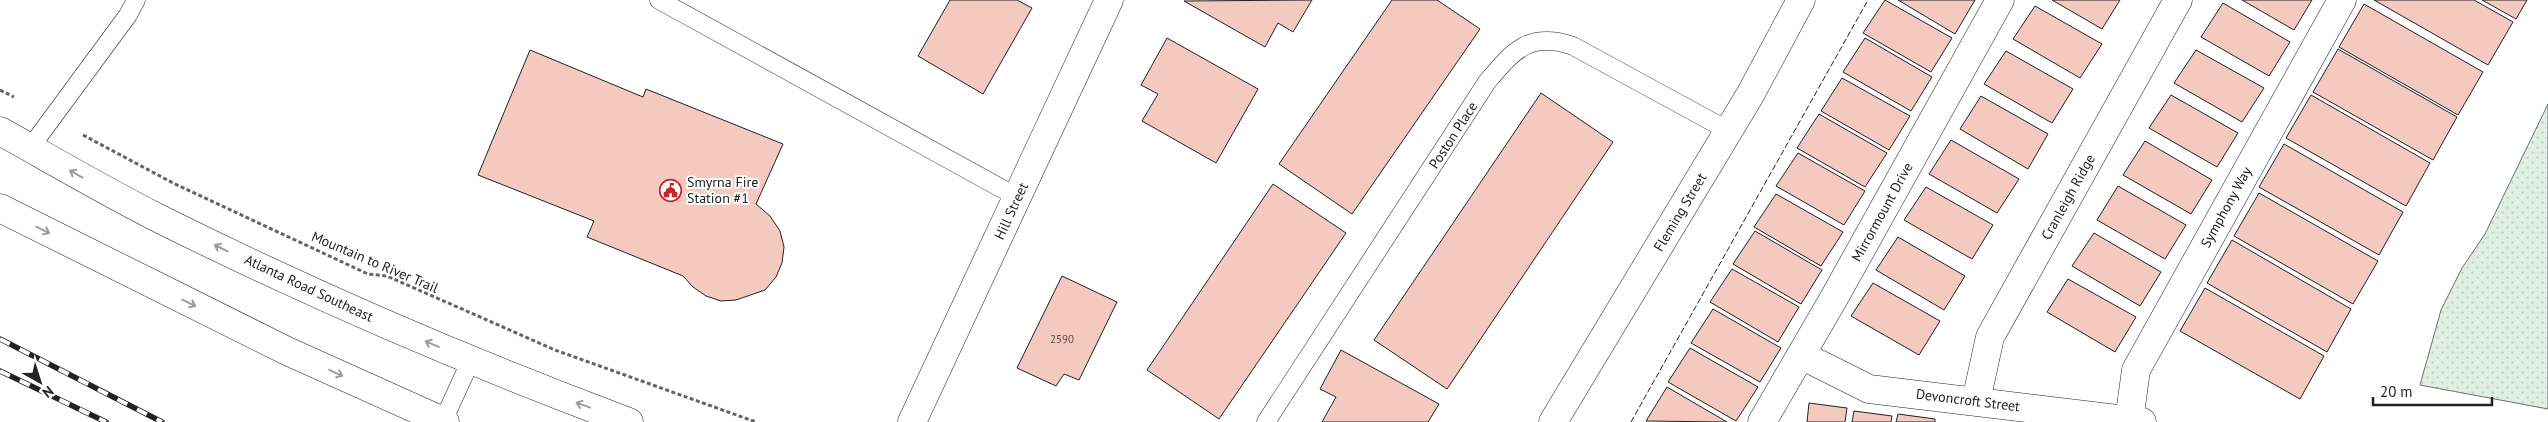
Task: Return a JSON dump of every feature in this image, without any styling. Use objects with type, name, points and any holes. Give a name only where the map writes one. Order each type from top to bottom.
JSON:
[{"type":"street","name":"Hill Street","points":[[912,422],[1108,0]]},
{"type":"street","name":"Fleming Street","points":[[1553,422],[1729,131],[1802,0]]},
{"type":"street","name":"Mirrormount Drive","points":[[1762,422],[2000,0]]},
{"type":"street","name":"Cranleigh Ridge","points":[[1976,401],[1990,337],[2178,0]]},
{"type":"street","name":"Symphony Way","points":[[2135,421],[2136,370],[2342,0]]},
{"type":"street","name":"Atlanta Road Southeast","points":[[0,131],[156,216],[334,301],[471,360],[628,422]]},
{"type":"street","points":[[0,208],[278,346],[444,422]]},
{"type":"street","name":"Devoncroft Street","points":[[1801,355],[1869,389],[2135,421]]},
{"type":"lane","points":[[30,148],[128,15],[136,0]]},
{"type":"lane","points":[[659,0],[1018,196]]},
{"type":"lane","name":"Poston Place","points":[[1266,422],[1487,82],[1503,63],[1520,49],[1536,41],[1554,40],[1572,46],[1729,131]]},
{"type":"lane","points":[[444,422],[471,360]]},
{"type":"path","name":"Mountain to River Trail","points":[[0,90],[173,183],[368,274],[387,276],[555,350],[756,422]]},
{"type":"green space","points":[[2548,104],[2548,409],[2420,385],[2441,310],[2462,268],[2485,234]]},
{"type":"building","points":[[950,0],[1017,0],[1032,8],[983,94],[918,56]]},
{"type":"building","points":[[1312,0],[1293,32],[1278,23],[1265,47],[1184,1]]},
{"type":"building","points":[[1392,0],[1437,0],[1480,29],[1352,214],[1279,164]]},
{"type":"building","points":[[1885,0],[1952,38],[1931,72],[1863,33]]},
{"type":"building","points":[[1898,0],[1975,0],[1955,34]]},
{"type":"building","points":[[2052,0],[2120,0],[2102,29]]},
{"type":"building","points":[[2242,0],[2312,0],[2294,30]]},
{"type":"building","points":[[2374,0],[2474,0],[2513,22],[2488,65]]},
{"type":"building","points":[[2482,0],[2527,0],[2516,19]]},
{"type":"building","points":[[2223,3],[2290,42],[2269,76],[2201,37]]},
{"type":"building","points":[[2364,4],[2483,72],[2458,115],[2339,47]]},
{"type":"building","points":[[2035,6],[2102,44],[2080,78],[2013,39]]},
{"type":"building","points":[[1167,38],[1258,89],[1216,163],[1142,121],[1158,94],[1141,85]]},
{"type":"building","points":[[1865,38],[1932,77],[1911,111],[1843,72]]},
{"type":"building","points":[[2338,49],[2457,117],[2433,160],[2313,92]]},
{"type":"building","points":[[530,50],[643,97],[646,89],[783,144],[756,204],[770,216],[780,231],[784,247],[782,263],[776,277],[765,290],[736,300],[721,301],[706,296],[693,287],[683,276],[587,237],[594,221],[478,175]]},
{"type":"building","points":[[2196,50],[2264,88],[2242,122],[2174,83]]},
{"type":"building","points":[[2006,51],[2073,89],[2052,123],[1984,84]]},
{"type":"building","points":[[1842,78],[1910,116],[1889,150],[1821,111]]},
{"type":"building","points":[[1541,93],[1613,142],[1447,389],[1374,340]]},
{"type":"building","points":[[2171,95],[2238,133],[2217,167],[2149,128]]},
{"type":"building","points":[[2311,95],[2430,163],[2406,206],[2286,138]]},
{"type":"building","points":[[1981,96],[2048,134],[2028,169],[1960,129]]},
{"type":"building","points":[[1819,114],[1887,153],[1865,187],[1797,148]]},
{"type":"building","points":[[1951,140],[2019,179],[1997,213],[1929,174]]},
{"type":"building","points":[[2145,141],[2212,180],[2191,214],[2123,175]]},
{"type":"building","points":[[2284,144],[2403,212],[2379,255],[2259,187]]},
{"type":"building","points":[[1798,153],[1865,191],[1844,225],[1776,186]]},
{"type":"building","points":[[1273,184],[1346,233],[1219,419],[1147,370]]},
{"type":"building","points":[[2118,186],[2186,225],[2165,259],[2097,220]]},
{"type":"building","points":[[1926,187],[1993,225],[1972,259],[1904,220]]},
{"type":"building","points":[[2259,193],[2378,261],[2353,304],[2234,236]]},
{"type":"building","points":[[1776,194],[1843,232],[1821,266],[1754,227]]},
{"type":"building","points":[[1755,231],[1822,270],[1801,304],[1733,264]]},
{"type":"building","points":[[2094,233],[2161,272],[2140,306],[2072,266]]},
{"type":"building","points":[[1898,237],[1965,276],[1944,310],[1876,270]]},
{"type":"building","points":[[2232,240],[2351,309],[2327,352],[2207,283]]},
{"type":"building","points":[[1732,269],[1799,307],[1778,342],[1710,302]]},
{"type":"building","points":[[1062,276],[1117,302],[1079,380],[1064,374],[1056,386],[1017,368]]},
{"type":"building","points":[[2068,279],[2136,317],[2115,352],[2047,312]]},
{"type":"building","points":[[1873,283],[1940,321],[1919,355],[1851,316]]},
{"type":"building","points":[[2205,288],[2324,356],[2300,399],[2180,331]]},
{"type":"building","points":[[1713,309],[1781,348],[1760,382],[1691,343]]},
{"type":"building","points":[[1690,348],[1758,387],[1736,421],[1668,382]]},
{"type":"building","points":[[1341,350],[1439,404],[1428,422],[1322,422],[1336,397],[1320,389]]},
{"type":"building","points":[[1667,387],[1727,422],[1646,421]]},
{"type":"building","points":[[1809,403],[1847,408],[1845,422],[1807,422]]},
{"type":"building","points":[[1854,411],[1892,416],[1891,422],[1852,422]]},
{"type":"building","points":[[1898,414],[1935,419],[1935,422],[1896,422]]},
{"type":"railway","points":[[0,339],[162,422]]},
{"type":"railway","points":[[0,371],[106,422]]},
{"type":"fence","points":[[1631,422],[1868,0]]},
{"type":"place","name":"Smyrna Fire Station #1","points":[[671,190]]}]
